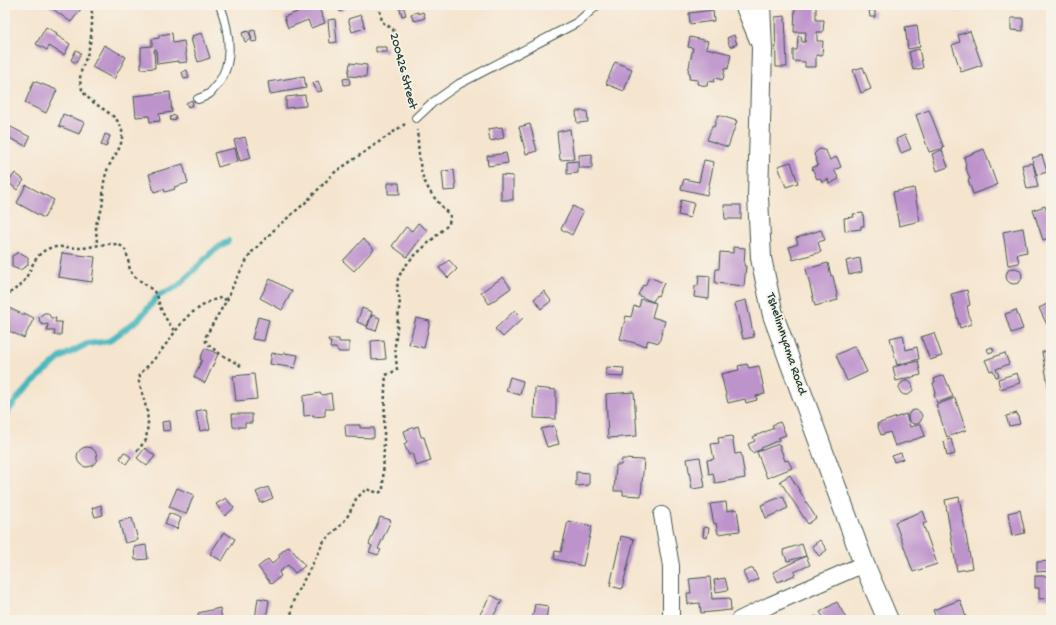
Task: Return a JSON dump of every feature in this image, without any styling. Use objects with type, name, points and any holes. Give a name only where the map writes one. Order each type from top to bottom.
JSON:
[{"type":"street","points":[[743,5],[762,49]]},
{"type":"street","name":"Tshelimnyama Road","points":[[760,5],[762,49],[758,197],[761,258],[773,315],[864,564],[888,620]]},
{"type":"street","points":[[662,515],[672,566],[671,620]]},
{"type":"street","points":[[739,620],[864,564]]},
{"type":"lane","points":[[198,99],[209,94],[220,81],[225,71],[229,39],[227,23],[220,5]]},
{"type":"lane","points":[[416,118],[432,103],[459,84],[578,22],[597,5]]},
{"type":"path","points":[[91,5],[92,11],[89,49],[80,75],[81,86],[86,94],[99,106],[112,114],[121,126],[123,137],[120,147],[112,159],[106,174],[102,208],[96,224],[97,246]]},
{"type":"path","name":"200426 Street","points":[[291,620],[294,598],[324,541],[342,524],[349,514],[356,499],[366,489],[379,492],[383,490],[386,375],[397,370],[395,346],[400,300],[397,290],[398,278],[411,259],[449,224],[450,216],[426,185],[421,168],[416,118],[409,98],[393,29],[382,22],[379,5]]},
{"type":"path","points":[[241,366],[217,352],[206,342],[206,336],[228,300],[235,281],[251,253],[277,227],[305,203],[334,173],[416,118]]},
{"type":"path","points":[[5,297],[23,282],[36,260],[44,251],[54,247],[82,248],[112,245],[120,246],[125,250],[131,272],[138,279],[149,286],[158,296],[159,305],[165,319],[175,332]]},
{"type":"path","points":[[138,451],[146,440],[148,423],[147,411],[139,382],[140,374],[158,355],[190,314],[210,301],[220,298],[228,300]]},
{"type":"building","points":[[47,5],[84,5],[71,22]]},
{"type":"building","points":[[318,5],[325,23],[311,28],[308,20],[288,28],[284,17]]},
{"type":"building","points":[[337,5],[352,5],[340,12]]},
{"type":"building","points":[[403,5],[406,15],[402,16],[399,6]]},
{"type":"building","points":[[795,5],[816,5],[816,20],[824,20],[823,32],[817,32],[817,41],[823,41],[822,56],[816,55],[816,67],[805,67],[805,62],[793,61],[793,50],[797,50],[798,36],[801,36],[802,42],[805,42],[806,32],[794,32]]},
{"type":"building","points":[[938,5],[957,5],[956,10]]},
{"type":"building","points":[[713,10],[714,21],[690,24],[689,13]]},
{"type":"building","points":[[869,10],[875,10],[875,17],[870,17]]},
{"type":"building","points":[[418,12],[418,14],[423,12],[425,18],[415,21],[413,20],[411,14]]},
{"type":"building","points":[[361,15],[365,28],[352,32],[348,19]]},
{"type":"building","points":[[785,16],[787,67],[776,67],[775,17]]},
{"type":"building","points":[[1011,18],[1023,18],[1023,31],[1011,30]]},
{"type":"building","points":[[335,19],[337,42],[330,43],[328,20]]},
{"type":"building","points":[[917,25],[920,47],[908,49],[905,27]]},
{"type":"building","points":[[46,27],[57,33],[56,35],[70,44],[64,55],[49,46],[47,50],[36,44]]},
{"type":"building","points":[[255,30],[257,41],[252,42],[250,31]]},
{"type":"building","points":[[248,31],[252,39],[245,42],[242,33]]},
{"type":"building","points":[[970,31],[982,65],[961,72],[952,45],[960,42],[958,35]]},
{"type":"building","points":[[172,33],[173,43],[184,41],[187,62],[178,63],[178,61],[157,64],[156,49],[154,50],[155,68],[141,69],[141,47],[152,46],[152,39],[159,38],[159,35]]},
{"type":"building","points":[[202,33],[210,58],[198,62],[191,39],[193,39],[192,36]]},
{"type":"building","points":[[734,35],[737,44],[730,47],[727,38]]},
{"type":"building","points":[[690,37],[708,41],[706,48],[731,54],[728,69],[725,68],[723,80],[715,78],[714,82],[708,81],[707,86],[697,84],[698,80],[689,79],[690,73],[688,72],[693,48],[688,47]]},
{"type":"building","points":[[104,45],[126,57],[114,79],[92,67]]},
{"type":"building","points":[[376,47],[387,47],[387,52],[376,52]]},
{"type":"building","points":[[919,49],[923,68],[913,70],[909,52]]},
{"type":"building","points":[[76,50],[81,53],[76,63],[71,60]]},
{"type":"building","points":[[615,62],[632,69],[624,91],[606,84]]},
{"type":"building","points":[[350,63],[367,65],[366,77],[348,76]]},
{"type":"building","points":[[863,67],[871,89],[861,93],[853,70]]},
{"type":"building","points":[[187,70],[189,78],[184,79],[182,72]]},
{"type":"building","points":[[304,76],[306,88],[270,94],[268,82]]},
{"type":"building","points":[[349,78],[350,84],[344,85],[343,79]]},
{"type":"building","points":[[34,81],[57,90],[46,113],[25,103]]},
{"type":"building","points":[[318,81],[322,91],[317,92],[313,83]]},
{"type":"building","points":[[170,92],[172,112],[159,114],[160,121],[150,122],[149,116],[136,117],[134,96]]},
{"type":"building","points":[[305,95],[306,106],[286,108],[286,97]]},
{"type":"building","points":[[192,100],[193,105],[188,107],[186,103]]},
{"type":"building","points":[[929,110],[944,148],[929,152],[916,115]]},
{"type":"building","points":[[576,111],[587,111],[588,122],[577,123]]},
{"type":"building","points":[[63,114],[84,122],[79,134],[59,126]]},
{"type":"building","points":[[175,115],[176,119],[171,121],[170,117]]},
{"type":"building","points":[[718,115],[737,121],[728,147],[707,140]]},
{"type":"building","points":[[530,124],[537,151],[526,154],[519,127]]},
{"type":"building","points":[[9,126],[30,137],[26,146],[5,136]]},
{"type":"building","points":[[502,127],[504,138],[490,141],[488,129]]},
{"type":"building","points":[[570,129],[574,159],[560,160],[557,132]]},
{"type":"building","points":[[105,134],[110,136],[106,147],[101,145]]},
{"type":"building","points":[[905,135],[911,149],[901,153],[896,139]]},
{"type":"building","points":[[245,137],[251,158],[240,161],[234,140]]},
{"type":"building","points":[[235,148],[238,161],[218,167],[214,153]]},
{"type":"building","points":[[821,149],[826,151],[830,160],[837,157],[841,167],[834,170],[839,179],[829,184],[828,179],[822,182],[820,178],[817,179],[812,168],[818,165],[814,154]]},
{"type":"building","points":[[984,149],[997,185],[973,194],[968,180],[970,179],[965,166],[964,157]]},
{"type":"building","points":[[942,150],[948,167],[937,171],[932,154]]},
{"type":"building","points":[[506,153],[508,163],[488,166],[487,156]]},
{"type":"building","points":[[592,154],[592,168],[579,168],[579,155]]},
{"type":"building","points":[[1042,155],[1047,172],[1037,175],[1032,158]]},
{"type":"building","points":[[704,160],[714,162],[707,195],[681,189],[684,179],[699,182]]},
{"type":"building","points":[[578,161],[578,173],[567,174],[567,162]]},
{"type":"building","points":[[791,162],[798,183],[786,187],[778,166]]},
{"type":"building","points":[[1033,163],[1038,187],[1027,189],[1022,165]]},
{"type":"building","points":[[183,164],[188,183],[174,187],[175,189],[165,192],[164,189],[154,192],[149,174]]},
{"type":"building","points":[[454,170],[456,190],[444,191],[442,171]]},
{"type":"building","points":[[15,173],[24,180],[17,190],[8,182]]},
{"type":"building","points":[[501,175],[513,176],[513,200],[501,200]]},
{"type":"building","points":[[388,183],[399,183],[400,194],[388,194]]},
{"type":"building","points":[[26,185],[54,200],[44,218],[17,203]]},
{"type":"building","points":[[914,188],[920,221],[899,226],[893,192]]},
{"type":"building","points":[[681,200],[694,203],[690,218],[678,215]]},
{"type":"building","points":[[724,205],[741,205],[741,219],[725,219]]},
{"type":"building","points":[[573,206],[583,212],[572,235],[561,229]]},
{"type":"building","points":[[1045,206],[1051,223],[1051,237],[1043,240],[1033,210]]},
{"type":"building","points":[[863,213],[864,226],[861,226],[861,229],[845,231],[844,218],[854,217],[853,214]]},
{"type":"building","points":[[418,223],[427,230],[407,257],[392,246],[406,227],[412,231]]},
{"type":"building","points":[[1023,228],[1027,252],[1017,254],[1019,263],[1008,265],[1003,232]]},
{"type":"building","points":[[821,230],[825,240],[818,242],[821,252],[793,260],[789,247],[798,244],[796,238]]},
{"type":"building","points":[[363,239],[374,249],[354,271],[343,261]]},
{"type":"building","points":[[733,247],[745,248],[744,266],[746,266],[744,286],[715,283],[716,269],[719,269],[720,252],[733,253]]},
{"type":"building","points":[[19,252],[28,257],[28,265],[20,270],[12,267],[12,256]]},
{"type":"building","points":[[62,253],[95,257],[92,282],[58,277]]},
{"type":"building","points":[[860,258],[862,272],[849,275],[846,261]]},
{"type":"building","points":[[449,260],[457,269],[448,278],[439,268]]},
{"type":"building","points":[[828,263],[831,276],[833,276],[838,300],[815,306],[806,269]]},
{"type":"building","points":[[1011,268],[1017,268],[1022,273],[1020,282],[1017,284],[1011,284],[1006,279],[1006,273]]},
{"type":"building","points":[[699,275],[710,276],[709,299],[694,297],[695,286],[698,286]]},
{"type":"building","points":[[503,277],[511,288],[489,304],[481,292]]},
{"type":"building","points":[[649,277],[664,283],[658,296],[656,295],[653,302],[638,295],[643,285],[645,286]]},
{"type":"building","points":[[270,279],[292,291],[282,310],[260,298]]},
{"type":"building","points":[[967,290],[970,305],[967,306],[971,324],[960,328],[951,294]]},
{"type":"building","points":[[544,291],[551,301],[541,309],[534,299]]},
{"type":"building","points":[[641,299],[656,303],[652,317],[665,321],[659,343],[648,340],[646,346],[620,339],[626,316],[631,317],[634,306],[639,307]]},
{"type":"building","points":[[746,300],[754,337],[743,339],[735,303]]},
{"type":"building","points":[[1051,302],[1051,326],[1048,327],[1039,308]]},
{"type":"building","points":[[5,306],[34,318],[24,338],[5,329]]},
{"type":"building","points":[[362,308],[372,312],[367,326],[357,322]]},
{"type":"building","points":[[515,310],[523,318],[503,337],[495,329]]},
{"type":"building","points":[[1016,310],[1023,329],[1011,333],[1005,314]]},
{"type":"building","points":[[44,313],[48,313],[51,318],[56,318],[55,322],[62,322],[61,335],[54,335],[55,331],[47,331],[48,324],[44,325],[40,323],[39,317]]},
{"type":"building","points":[[372,315],[380,318],[376,331],[367,328]]},
{"type":"building","points":[[258,317],[269,320],[264,341],[252,339]]},
{"type":"building","points":[[416,318],[430,321],[424,348],[409,344]]},
{"type":"building","points":[[934,333],[942,356],[930,360],[921,337]]},
{"type":"building","points":[[903,335],[906,350],[917,347],[919,359],[897,365],[890,338]]},
{"type":"building","points":[[328,339],[339,339],[339,342],[349,342],[349,352],[339,352],[336,348],[330,348],[331,342],[329,342]]},
{"type":"building","points":[[384,340],[386,359],[372,360],[371,341]]},
{"type":"building","points":[[855,346],[867,372],[847,381],[836,355]]},
{"type":"building","points":[[992,347],[994,351],[989,353],[987,349]]},
{"type":"building","points":[[205,348],[218,354],[205,383],[194,377],[202,360],[200,359]]},
{"type":"building","points":[[1051,351],[1051,396],[1050,396],[1042,352]]},
{"type":"building","points":[[272,353],[298,355],[295,368],[270,364]]},
{"type":"building","points":[[1005,353],[1009,364],[996,369],[999,376],[996,377],[993,370],[990,371],[985,360]]},
{"type":"building","points":[[918,361],[921,375],[896,381],[893,367]]},
{"type":"building","points":[[747,364],[749,368],[759,366],[765,394],[756,396],[757,400],[746,403],[745,399],[728,403],[721,374],[739,370],[738,366]]},
{"type":"building","points":[[607,367],[624,368],[623,377],[606,376]]},
{"type":"building","points":[[1017,373],[1020,383],[1000,389],[998,379]]},
{"type":"building","points":[[254,374],[257,399],[236,401],[233,376]]},
{"type":"building","points":[[944,375],[953,397],[937,403],[934,394],[936,393],[933,383],[935,382],[934,379]]},
{"type":"building","points":[[510,377],[523,381],[520,395],[506,391]]},
{"type":"building","points":[[903,381],[909,381],[913,385],[913,391],[909,395],[903,395],[899,391],[899,385]]},
{"type":"building","points":[[535,388],[556,390],[556,419],[534,418]]},
{"type":"building","points":[[634,392],[637,436],[608,438],[606,394]]},
{"type":"building","points":[[320,393],[323,395],[331,393],[333,409],[325,409],[325,416],[304,416],[303,396]]},
{"type":"building","points":[[955,398],[966,430],[947,437],[936,405]]},
{"type":"building","points":[[206,409],[210,429],[200,431],[196,411]]},
{"type":"building","points":[[915,410],[920,412],[922,417],[920,422],[915,424],[910,422],[908,417],[910,412]]},
{"type":"building","points":[[1017,413],[1020,424],[1009,426],[1006,416]]},
{"type":"building","points":[[232,414],[252,414],[252,423],[245,423],[245,427],[233,427]]},
{"type":"building","points":[[906,414],[910,427],[921,424],[925,436],[895,446],[890,432],[881,435],[877,424]]},
{"type":"building","points":[[170,421],[171,430],[163,431],[162,422]]},
{"type":"building","points":[[780,422],[786,435],[752,453],[748,444],[755,441],[753,437],[774,428],[772,425]]},
{"type":"building","points":[[345,425],[360,425],[360,428],[374,428],[374,438],[346,437]]},
{"type":"building","points":[[418,426],[421,437],[424,437],[431,461],[416,466],[412,453],[409,455],[404,444],[407,442],[404,431]]},
{"type":"building","points":[[554,426],[559,444],[547,447],[541,429]]},
{"type":"building","points":[[732,436],[735,454],[741,453],[745,478],[715,483],[713,473],[709,474],[707,460],[714,459],[711,444],[719,443],[718,438]]},
{"type":"building","points":[[951,439],[955,454],[947,456],[944,441]]},
{"type":"building","points":[[779,444],[785,461],[788,460],[792,468],[767,478],[757,452]]},
{"type":"building","points":[[87,447],[94,450],[97,457],[94,464],[87,467],[80,464],[77,457],[80,450]]},
{"type":"building","points":[[145,448],[155,456],[147,466],[137,458]]},
{"type":"building","points":[[124,452],[131,457],[126,464],[120,458]]},
{"type":"building","points":[[901,453],[903,459],[894,462],[892,456]]},
{"type":"building","points":[[700,457],[705,487],[692,489],[687,459]]},
{"type":"building","points":[[622,459],[644,460],[641,496],[623,495],[623,491],[614,491],[616,465],[621,465]]},
{"type":"building","points":[[576,472],[589,473],[589,485],[576,486]]},
{"type":"building","points":[[790,475],[816,518],[808,524],[780,481]]},
{"type":"building","points":[[268,487],[273,498],[261,503],[256,492]]},
{"type":"building","points":[[177,488],[194,495],[186,514],[169,507]]},
{"type":"building","points":[[783,496],[788,508],[766,518],[761,505]]},
{"type":"building","points":[[959,497],[972,568],[957,571],[945,500]]},
{"type":"building","points":[[226,498],[234,508],[225,516],[216,504]]},
{"type":"building","points":[[726,502],[727,511],[737,509],[740,531],[718,534],[716,523],[714,524],[710,504]]},
{"type":"building","points":[[101,505],[103,515],[95,517],[92,508]]},
{"type":"building","points":[[1020,510],[1025,533],[1012,536],[1008,513]]},
{"type":"building","points":[[923,511],[927,522],[923,524],[937,564],[913,572],[895,522]]},
{"type":"building","points":[[169,513],[181,518],[177,529],[165,524]]},
{"type":"building","points":[[380,517],[391,520],[378,549],[381,550],[378,555],[369,552],[372,546],[369,544]]},
{"type":"building","points":[[132,518],[138,540],[125,543],[119,521]]},
{"type":"building","points":[[568,521],[592,526],[583,566],[554,559],[555,551],[561,552]]},
{"type":"building","points":[[704,527],[709,528],[707,538],[703,537]]},
{"type":"building","points":[[224,532],[235,539],[222,561],[210,554]]},
{"type":"building","points":[[621,536],[634,539],[622,589],[610,586]]},
{"type":"building","points":[[820,540],[827,550],[819,556],[812,546]]},
{"type":"building","points":[[802,544],[806,556],[787,561],[783,550]]},
{"type":"building","points":[[146,545],[148,559],[135,560],[134,547]]},
{"type":"building","points":[[289,546],[305,566],[295,573],[288,565],[279,572],[281,576],[271,584],[258,567],[268,559],[272,564],[280,557],[278,555]]},
{"type":"building","points":[[806,556],[810,565],[794,572],[795,575],[778,582],[773,572]]},
{"type":"building","points":[[1050,561],[1051,571],[1037,572],[1037,562]]},
{"type":"building","points":[[753,568],[758,579],[748,584],[743,572]]},
{"type":"building","points":[[1035,576],[1047,576],[1047,588],[1051,588],[1051,598],[1039,599],[1039,588],[1035,588]]},
{"type":"building","points":[[710,577],[712,599],[730,598],[731,610],[701,613],[700,603],[688,604],[687,593],[691,593],[689,579]]},
{"type":"building","points":[[725,578],[728,590],[716,592],[714,580]]},
{"type":"building","points":[[491,595],[502,601],[491,620],[484,620],[480,618],[482,616],[480,614]]},
{"type":"building","points":[[258,598],[269,600],[266,620],[255,619]]},
{"type":"building","points":[[960,600],[967,620],[937,620],[933,610]]},
{"type":"building","points":[[837,602],[847,620],[825,620],[820,612]]},
{"type":"building","points":[[535,604],[548,606],[546,620],[532,620]]},
{"type":"building","points":[[220,608],[222,620],[199,620],[198,613]]},
{"type":"building","points":[[816,616],[819,620],[809,620]]},
{"type":"waterway","points":[[5,415],[25,389],[61,357],[87,344],[109,341],[139,319],[158,296],[178,286],[212,252],[228,241]]}]
